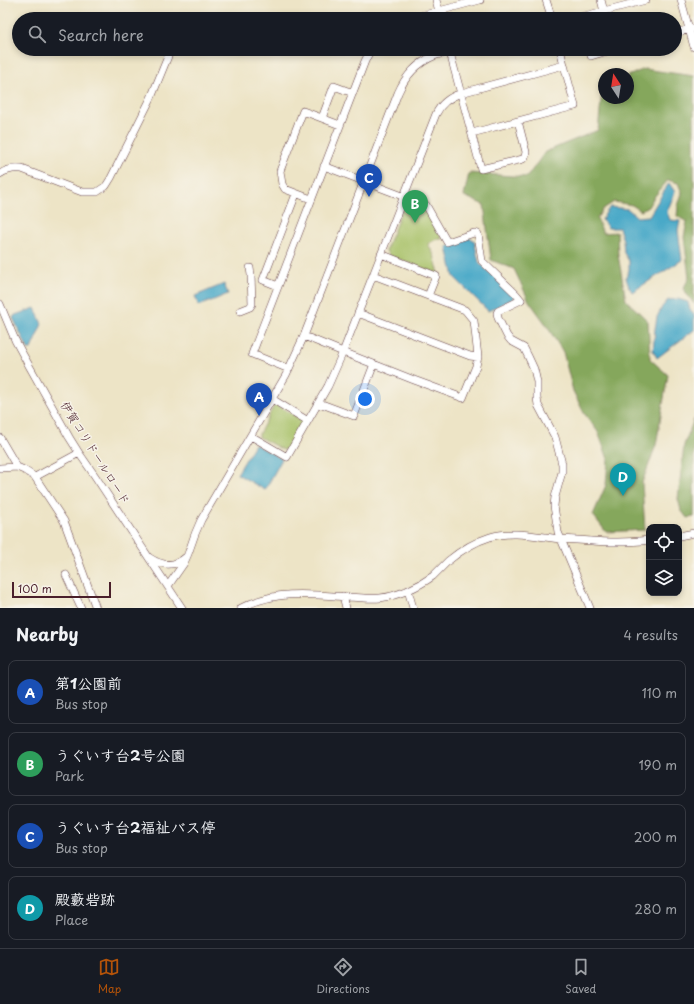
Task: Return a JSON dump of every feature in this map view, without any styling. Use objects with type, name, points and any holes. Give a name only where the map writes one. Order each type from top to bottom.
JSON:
[{"type":"street","points":[[436,0],[439,11]]},
{"type":"street","points":[[435,12],[480,0]]},
{"type":"street","points":[[546,0],[550,12]]},
{"type":"street","points":[[600,0],[604,11]]},
{"type":"street","points":[[600,12],[646,0]]},
{"type":"street","points":[[681,0],[692,28],[694,47]]},
{"type":"street","points":[[682,31],[692,28]]},
{"type":"street","points":[[0,174],[6,170],[16,168],[82,192],[101,190],[106,186],[111,178],[151,98],[168,56]]},
{"type":"street","points":[[289,369],[252,354],[368,56]]},
{"type":"street","points":[[168,586],[184,563],[201,520],[289,369],[304,336],[403,82],[414,69],[434,56]]},
{"type":"street","points":[[452,56],[481,169],[523,159],[525,157],[526,152],[518,121]]},
{"type":"street","points":[[472,133],[575,106],[562,56]]},
{"type":"street","points":[[251,436],[287,457],[319,403],[331,381],[343,352],[438,109],[447,100],[455,95],[564,65]]},
{"type":"street","points":[[322,118],[334,86],[353,93]]},
{"type":"street","points":[[311,199],[285,189],[282,184],[280,171],[303,111],[340,125]]},
{"type":"street","points":[[324,166],[426,205],[447,242],[474,233],[478,234],[482,261],[521,300],[498,311],[498,318],[507,336],[511,341],[524,348],[528,356],[534,369],[537,382],[538,405],[557,441],[562,460],[562,468],[555,497],[554,511],[558,532],[590,608]]},
{"type":"street","points":[[262,280],[296,194]]},
{"type":"street","points":[[381,254],[436,276],[428,296]]},
{"type":"street","points":[[240,311],[250,308],[252,304],[250,271],[262,280],[278,286]]},
{"type":"street","points":[[304,336],[463,398],[476,366],[478,357],[474,321],[465,310],[373,275]]},
{"type":"street","name":"伊賀コリドールロード","points":[[0,304],[15,340],[69,437],[182,608]]},
{"type":"street","points":[[358,313],[470,356],[478,357]]},
{"type":"street","points":[[319,403],[354,416],[374,364]]},
{"type":"street","points":[[272,400],[308,421]]},
{"type":"street","points":[[0,438],[16,467]]},
{"type":"street","points":[[35,477],[79,453]]},
{"type":"street","points":[[0,468],[16,467],[35,477],[64,521],[96,608]]},
{"type":"street","points":[[682,535],[694,533]]},
{"type":"street","points":[[240,608],[264,598],[279,595],[322,595],[381,598],[408,590],[421,583],[433,575],[456,554],[468,547],[489,538],[505,534],[521,534],[562,539],[610,542],[646,541]]},
{"type":"street","points":[[148,556],[158,563],[167,565],[183,560],[188,554]]},
{"type":"street","points":[[66,575],[81,608]]},
{"type":"street","points":[[408,590],[413,608]]},
{"type":"street","points":[[343,596],[346,608]]},
{"type":"green space","points":[[644,69],[694,76],[694,304],[683,289],[689,278],[684,237],[687,222],[677,216],[682,193],[678,183],[668,180],[648,207],[641,211],[632,205],[614,202],[603,209],[597,218],[603,233],[617,232],[618,255],[626,300],[648,321],[650,359],[668,375],[656,445],[642,483],[645,530],[606,532],[593,515],[606,485],[608,459],[598,432],[584,413],[573,391],[563,352],[529,301],[514,269],[491,260],[484,205],[464,196],[469,173],[527,177],[545,152],[598,130],[601,104],[634,104],[634,73]]},
{"type":"green space","points":[[408,201],[425,207],[442,239],[436,239],[428,244],[434,255],[439,274],[388,255],[386,250],[404,204]]},
{"type":"green space","points":[[277,405],[302,420],[303,424],[288,449],[283,450],[259,437],[259,434],[274,406]]},
{"type":"green space","points":[[694,419],[694,517],[687,518],[681,510],[678,499],[684,445]]},
{"type":"water","points":[[669,183],[675,192],[667,212],[670,220],[680,221],[678,230],[682,260],[632,292],[626,278],[629,270],[629,261],[624,253],[623,240],[619,228],[608,228],[602,220],[610,207],[628,209],[637,217],[649,216]]},
{"type":"water","points":[[470,238],[474,240],[479,262],[513,295],[513,299],[488,311],[454,277],[447,247]]},
{"type":"water","points":[[224,284],[228,294],[199,306],[195,296]]},
{"type":"water","points":[[678,299],[688,302],[690,310],[694,315],[694,330],[657,358],[653,351],[657,317],[662,307],[668,300]]},
{"type":"water","points":[[35,308],[42,324],[31,349],[28,349],[13,318],[15,315]]},
{"type":"water","points":[[255,444],[282,459],[265,490],[237,474]]},
{"type":"place","name":"うぐいす台2福祉バス停","points":[[369,197]]},
{"type":"place","name":"うぐいす台2号公園","points":[[415,223]]},
{"type":"place","name":"第1公園前","points":[[259,416]]},
{"type":"place","name":"殿藪砦跡","points":[[623,496]]}]
